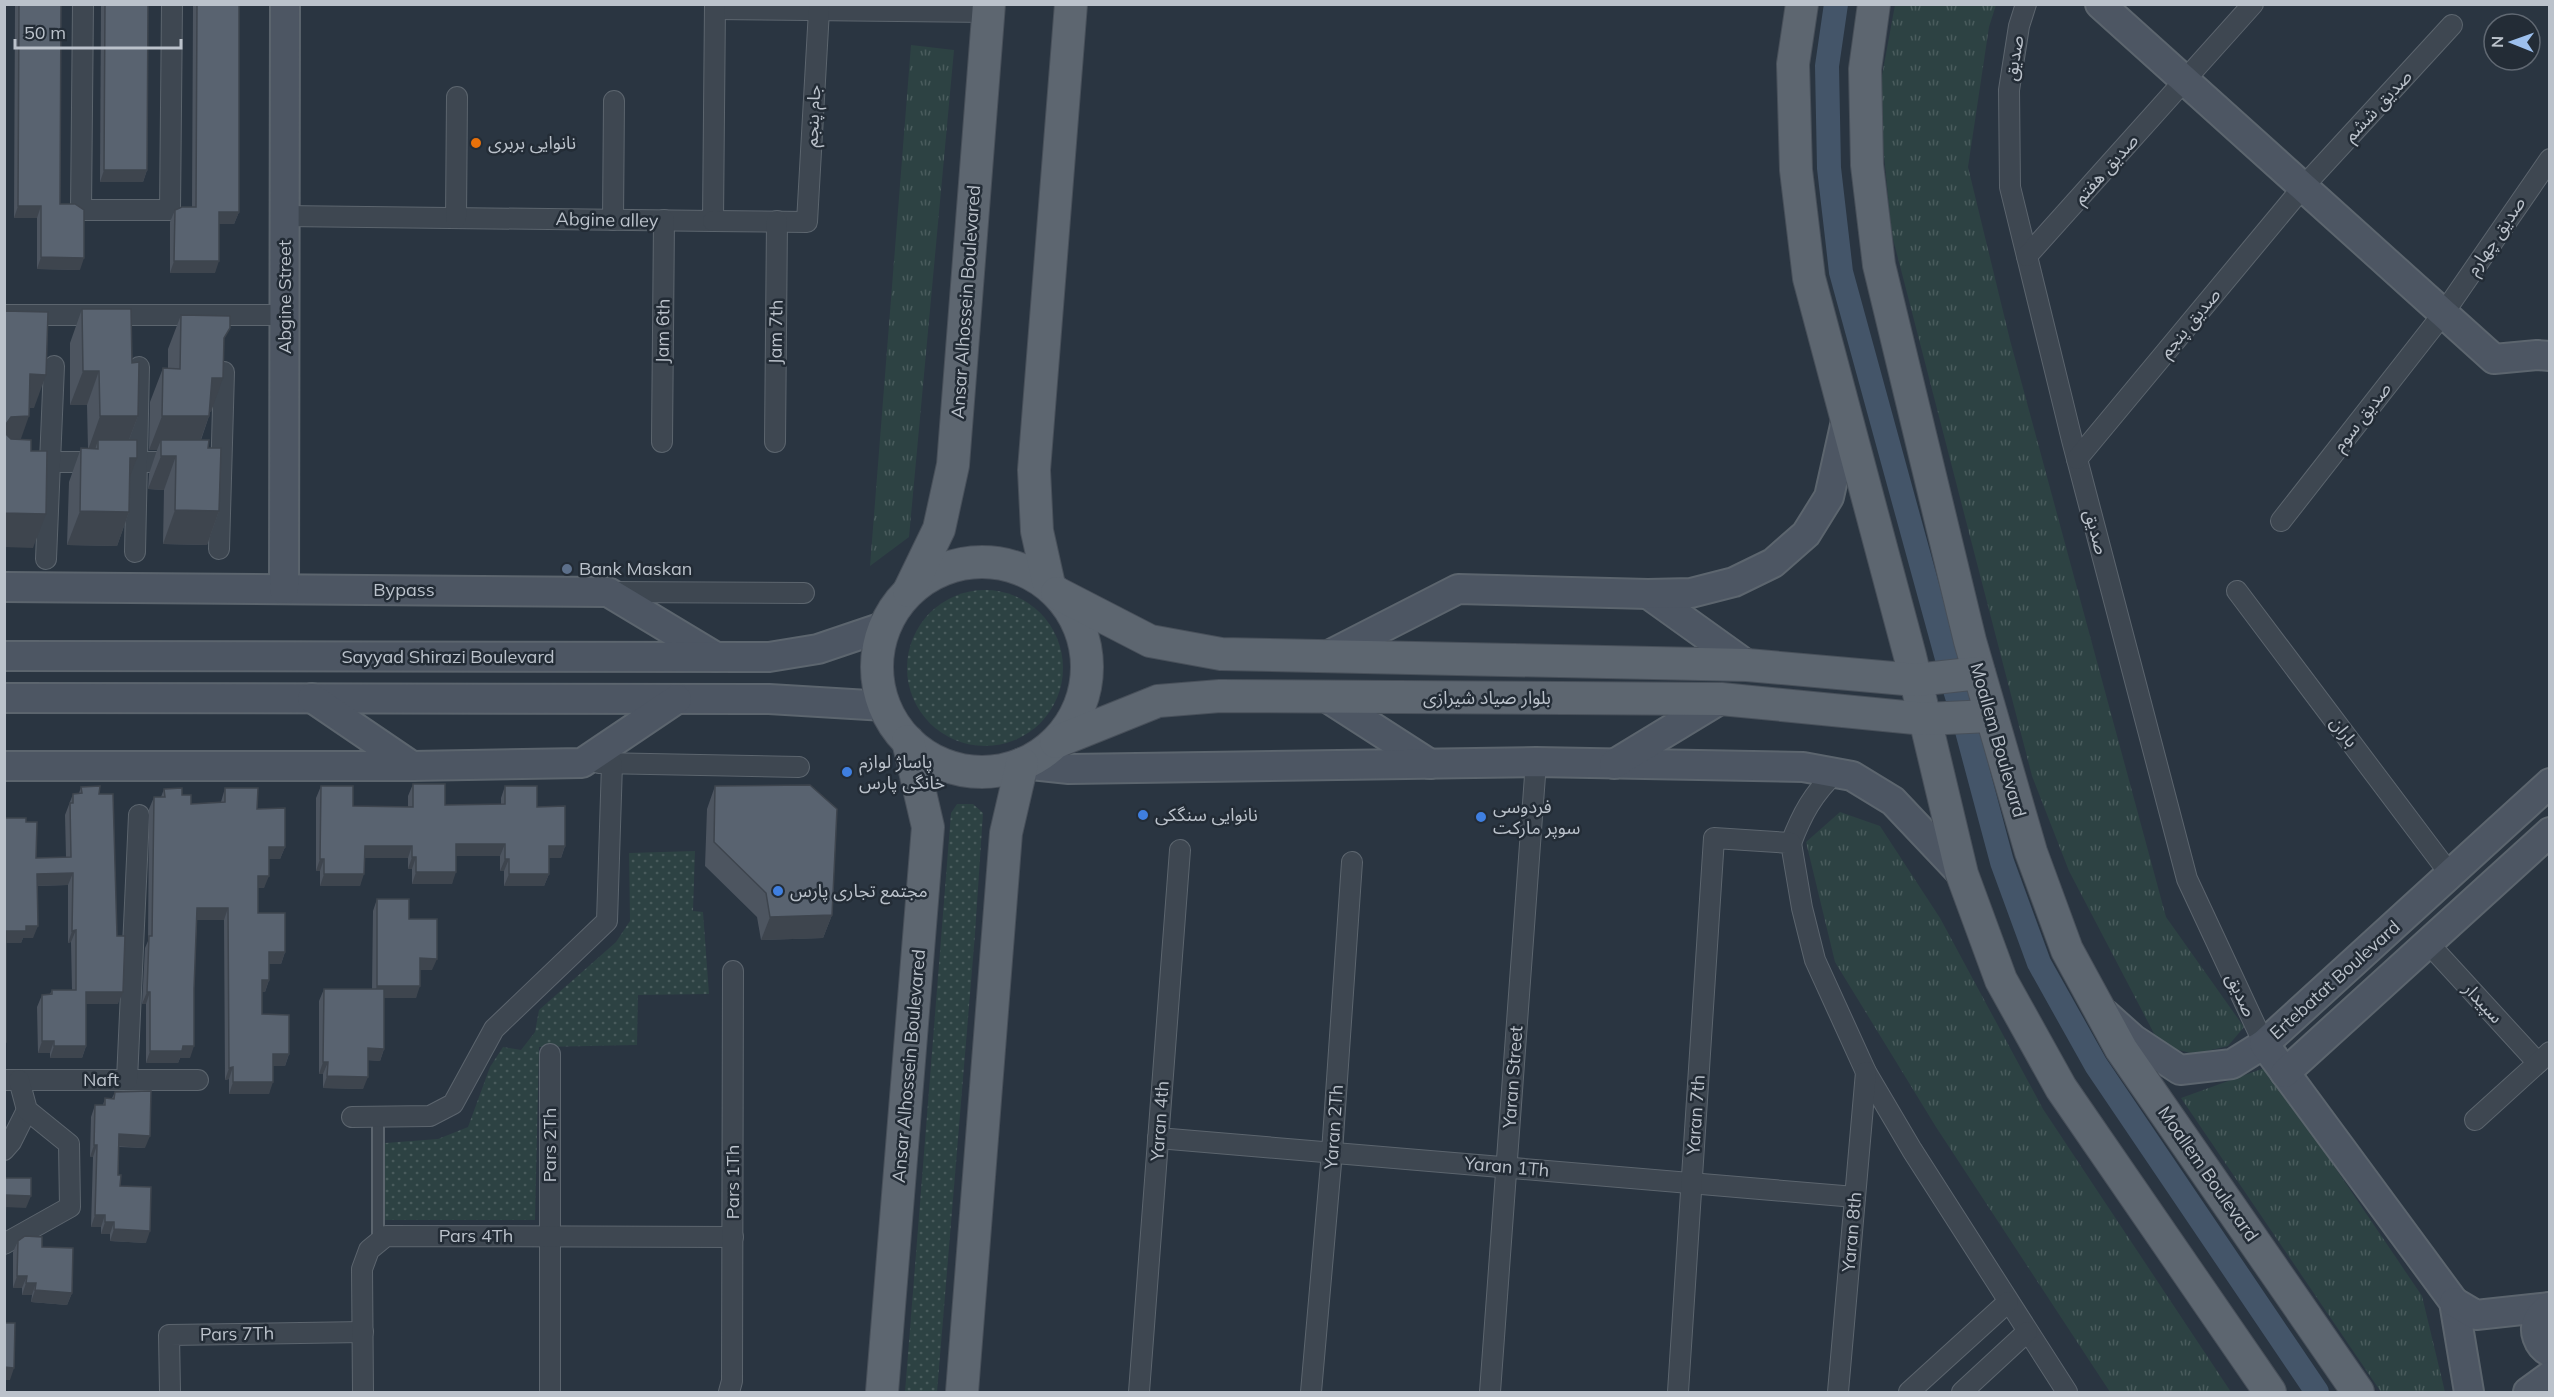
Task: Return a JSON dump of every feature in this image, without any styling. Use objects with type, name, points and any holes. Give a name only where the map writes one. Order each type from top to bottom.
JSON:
[{"type":"main road","name":"Abgine Street","points":[[284,590],[285,4]]},
{"type":"main road","points":[[1053,589],[1037,531],[1034,470],[1071,4]]},
{"type":"main road","points":[[1802,4],[1794,64],[1796,170],[1809,278],[1916,680],[1962,874],[2001,980],[2061,1088],[2270,1392]]},
{"type":"main road","name":"Moallem Boulevard","points":[[1874,4],[1865,69],[1868,165],[1880,265],[1990,716],[2031,852],[2067,950],[2121,1049],[2358,1392]]},
{"type":"main road","points":[[2100,4],[2494,360],[2537,355],[2550,356]]},
{"type":"main road","name":"Ansar Alhossein Boulevared","points":[[909,592],[939,529],[953,465],[989,8]]},
{"type":"main road","points":[[1327,656],[1458,589],[1692,593],[1734,582],[1773,563],[1806,534],[1829,497],[1846,422]]},
{"type":"main road","points":[[989,561],[1010,565],[1030,573],[1053,589],[1076,620],[1086,651],[1086,684],[1076,715],[1056,742],[1040,755],[1022,764],[1002,770],[982,772],[961,770],[942,764],[923,754],[908,741],[895,725],[885,706],[878,680],[878,661],[886,626],[896,607],[909,592],[926,578],[946,568],[989,561]]},
{"type":"main road","name":"بلوار صیاد شیرازی","points":[[1053,589],[1150,641],[1221,654],[1747,665],[1916,680],[1979,673]]},
{"type":"main road","name":"Bypass","points":[[10,590],[608,592]]},
{"type":"main road","points":[[608,592],[717,657]]},
{"type":"main road","points":[[1648,594],[1747,665]]},
{"type":"main road","name":"Sayyad Shirazi Boulevard","points":[[4,656],[769,657],[818,649],[886,626]]},
{"type":"main road","name":"بلوار صیاد شیرازی","points":[[1056,742],[1158,701],[1220,696],[1721,699],[1925,719],[1990,716]]},
{"type":"main road","points":[[1326,697],[1430,764]]},
{"type":"main road","points":[[4,698],[769,699],[885,706]]},
{"type":"main road","points":[[312,698],[412,766]]},
{"type":"main road","points":[[4,766],[412,766],[582,763],[677,699]]},
{"type":"main road","points":[[1614,764],[1721,699]]},
{"type":"main road","name":"Ansar Alhossein Boulevared","points":[[882,1392],[928,826],[908,741]]},
{"type":"main road","points":[[1022,764],[1070,769],[1536,762],[1803,767],[1852,776],[1893,801],[1962,874]]},
{"type":"main road","points":[[962,1392],[1006,833],[1022,764]]},
{"type":"main road","name":"Ertebatat Boulevard","points":[[2097,1006],[2133,1039],[2180,1070],[2232,1064],[2264,1044],[2550,783]]},
{"type":"main road","name":"Ertebatat Boulevard","points":[[2285,1073],[2550,832]]},
{"type":"main road","points":[[2264,1044],[2454,1302],[2476,1315],[2550,1307]]},
{"type":"main road","points":[[2454,1302],[2469,1392]]},
{"type":"main road","points":[[2550,1307],[2538,1319],[2536,1335],[2543,1349],[2550,1352]]},
{"type":"main road","points":[[2528,1392],[2550,1376]]},
{"type":"street","points":[[83,4],[81,210],[170,210],[172,4]]},
{"type":"street","name":"صدیق","points":[[2026,4],[2019,26],[2009,90],[2010,187],[2077,459],[2187,879],[2264,1044]]},
{"type":"street","name":"صدیق هفتم","points":[[2026,256],[2253,4]]},
{"type":"street","points":[[713,221],[715,7],[819,10],[989,8]]},
{"type":"street","name":"جام پنجم","points":[[807,222],[819,10]]},
{"type":"street","name":"صدیق ششم","points":[[2303,187],[2452,25]]},
{"type":"street","points":[[456,218],[457,97]]},
{"type":"street","points":[[613,220],[614,101]]},
{"type":"street","name":"صدیق چهارم","points":[[2443,314],[2550,159]]},
{"type":"street","name":"صدیق پنجم","points":[[2077,459],[2303,187]]},
{"type":"street","name":"Abgine alley","points":[[285,216],[807,222]]},
{"type":"street","name":"Jam 6th","points":[[662,442],[664,220]]},
{"type":"street","name":"Jam 7th","points":[[775,442],[777,221]]},
{"type":"street","name":"صدیق سوم","points":[[2281,521],[2443,314]]},
{"type":"street","points":[[4,315],[285,315]]},
{"type":"street","points":[[45,559],[54,366]]},
{"type":"street","points":[[135,552],[139,367]]},
{"type":"street","points":[[219,549],[224,372]]},
{"type":"street","points":[[4,462],[221,462]]},
{"type":"street","name":"باران","points":[[2237,591],[2450,874]]},
{"type":"street","name":"Bypass","points":[[608,592],[804,593]]},
{"type":"street","name":"Yaran Street","points":[[1490,1392],[1536,762]]},
{"type":"street","points":[[582,763],[799,767]]},
{"type":"street","points":[[352,1117],[430,1116],[453,1104],[494,1029],[607,921],[612,764]]},
{"type":"street","points":[[1835,773],[1816,792],[1802,813],[1791,843],[1802,909],[1815,960],[1866,1071],[1912,1150],[2067,1392]]},
{"type":"street","points":[[127,1080],[139,815]]},
{"type":"street","name":"Yaran 7th","points":[[1678,1392],[1714,838],[1791,843]]},
{"type":"street","name":"Yaran 4th","points":[[1138,1392],[1180,850]]},
{"type":"street","name":"Yaran 2Th","points":[[1311,1392],[1332,1152],[1352,862]]},
{"type":"street","name":"سپیدار","points":[[2428,943],[2544,1058],[2475,1120]]},
{"type":"street","name":"Pars 1Th","points":[[729,1392],[732,1381],[733,971]]},
{"type":"street","name":"Pars 2Th","points":[[550,1054],[550,1392]]},
{"type":"street","name":"Yaran 8th","points":[[1838,1392],[1866,1071]]},
{"type":"street","points":[[4,1244],[70,1207],[69,1144],[27,1110],[12,1080]]},
{"type":"street","name":"Naft","points":[[12,1080],[198,1080]]},
{"type":"street","points":[[4,1150],[11,1142],[27,1110]]},
{"type":"street","name":"Yaran 1Th","points":[[1158,1138],[1855,1197]]},
{"type":"street","name":"Pars 4Th","points":[[378,1242],[386,1236],[733,1237]]},
{"type":"street","points":[[363,1392],[362,1269],[369,1250],[378,1242]]},
{"type":"street","points":[[1909,1392],[2008,1302]]},
{"type":"street","name":"Pars 7Th","points":[[170,1392],[169,1335],[363,1332]]},
{"type":"street","points":[[1962,1392],[2027,1332]]},
{"type":"lane","points":[[378,1117],[378,1242]]},
{"type":"green space","points":[[1895,5],[1996,5],[1989,27],[1968,167],[2010,340],[2166,917],[2244,1027],[2228,1046],[2194,1054],[2160,1045],[2069,871],[2032,776],[1892,235],[1878,97]]},
{"type":"green space","points":[[911,45],[954,50],[909,537],[870,566]]},
{"type":"green space","points":[[985,590],[1000,591],[1015,596],[1029,603],[1040,613],[1050,624],[1057,638],[1062,653],[1062,683],[1057,698],[1050,712],[1040,723],[1029,733],[1015,740],[1000,745],[985,746],[970,745],[955,740],[941,733],[930,723],[920,712],[913,698],[908,683],[907,668],[908,653],[913,638],[920,624],[930,613],[941,603],[955,596],[970,591]]},
{"type":"green space","points":[[957,804],[973,804],[983,813],[937,1392],[905,1392],[951,813]]},
{"type":"green space","points":[[1840,812],[1880,826],[1940,918],[2043,1109],[2231,1392],[2110,1392],[1936,1127],[1835,962],[1806,842]]},
{"type":"green space","points":[[695,851],[693,911],[703,912],[709,994],[638,995],[637,1045],[539,1047],[535,1220],[382,1220],[385,1143],[438,1139],[468,1127],[490,1067],[503,1047],[521,1050],[535,1032],[539,1010],[616,942],[630,921],[629,853]]},
{"type":"green space","points":[[2267,1067],[2422,1296],[2445,1392],[2381,1392],[2181,1098]]},
{"type":"building","points":[[19,4],[61,4],[60,204],[75,204],[84,210],[84,258],[41,257],[41,206],[18,206]]},
{"type":"building","points":[[105,4],[148,4],[147,170],[104,170]]},
{"type":"building","points":[[197,4],[239,4],[239,212],[219,212],[219,261],[174,261],[175,210],[182,207],[196,207]]},
{"type":"building","points":[[82,309],[131,309],[132,363],[139,362],[138,416],[100,416],[99,371],[83,371]]},
{"type":"building","points":[[4,311],[48,312],[46,375],[30,374],[29,416],[11,417],[4,427]]},
{"type":"building","points":[[181,315],[230,316],[230,328],[224,338],[223,378],[212,378],[209,416],[162,416],[163,368],[180,369]]},
{"type":"building","points":[[4,428],[11,439],[31,440],[31,451],[47,451],[46,514],[4,513]]},
{"type":"building","points":[[98,440],[137,440],[137,458],[130,458],[129,512],[80,511],[81,448],[98,449]]},
{"type":"building","points":[[161,440],[209,440],[208,448],[221,448],[219,511],[175,510],[176,456],[161,456]]},
{"type":"building","points":[[413,784],[445,784],[445,805],[505,804],[505,786],[537,786],[537,807],[565,806],[565,846],[549,846],[549,874],[509,874],[509,859],[505,859],[505,844],[456,844],[456,872],[416,872],[416,857],[412,857],[412,846],[365,846],[364,874],[324,874],[324,859],[320,859],[321,786],[353,786],[353,806],[413,807]]},
{"type":"building","name":"مجتمع تجاری پارس","points":[[810,785],[837,809],[832,915],[770,917],[766,893],[714,842],[715,786]]},
{"type":"building","points":[[100,786],[99,794],[113,794],[117,936],[125,936],[123,992],[86,992],[86,1046],[54,1046],[54,1041],[42,1041],[42,995],[52,994],[52,990],[76,990],[76,930],[72,931],[73,873],[37,874],[38,926],[26,926],[26,931],[4,931],[4,818],[26,818],[26,822],[37,822],[36,858],[71,857],[70,803],[73,803],[73,794],[82,793],[81,787]]},
{"type":"building","points":[[182,788],[182,795],[191,795],[191,804],[225,802],[225,788],[258,788],[257,809],[285,808],[285,847],[269,847],[269,876],[258,876],[258,913],[285,913],[285,952],[269,952],[269,980],[262,980],[262,1014],[289,1015],[289,1054],[273,1054],[273,1082],[233,1082],[233,1067],[229,1068],[228,908],[197,908],[194,1046],[183,1046],[182,1051],[150,1051],[150,992],[147,992],[149,936],[152,936],[154,797],[165,797],[164,789]]},
{"type":"building","points":[[377,899],[409,899],[409,919],[437,919],[437,959],[420,958],[420,986],[377,986]]},
{"type":"building","points":[[4,932],[6,932],[6,1042],[4,1042]]},
{"type":"building","points":[[324,989],[384,989],[384,1049],[368,1048],[368,1077],[327,1076],[328,1062],[323,1062]]},
{"type":"building","points":[[151,1091],[150,1136],[119,1134],[118,1175],[121,1175],[120,1186],[151,1187],[150,1231],[114,1229],[114,1222],[105,1222],[105,1215],[95,1215],[97,1145],[94,1145],[95,1105],[105,1105],[105,1098],[114,1099],[115,1092]]},
{"type":"building","points":[[4,1178],[31,1178],[31,1196],[6,1195],[5,1220]]},
{"type":"building","points":[[25,1236],[42,1237],[42,1247],[73,1248],[72,1293],[35,1290],[36,1283],[26,1283],[27,1276],[17,1276],[18,1241]]},
{"type":"building","points":[[4,1323],[15,1323],[14,1368],[4,1367]]},
{"type":"waterway","points":[[1836,4],[1827,66],[1829,168],[1841,272],[1948,662]]},
{"type":"waterway","points":[[1955,690],[1959,703]]},
{"type":"waterway","points":[[1967,731],[2002,862],[2039,963],[2096,1065],[2317,1392]]},
{"type":"place","name":"نانوایی بربری","points":[[476,143]]},
{"type":"place","name":"Bank Maskan","points":[[567,569]]},
{"type":"place","name":"پاساژ لوازم خانگی پارس","points":[[847,772]]},
{"type":"place","name":"نانوایی سنگکی","points":[[1143,815]]},
{"type":"place","name":"فردوسی سوپر مارکت","points":[[1481,817]]},
{"type":"place","name":"مجتمع تجاری پارس","points":[[778,891]]}]
